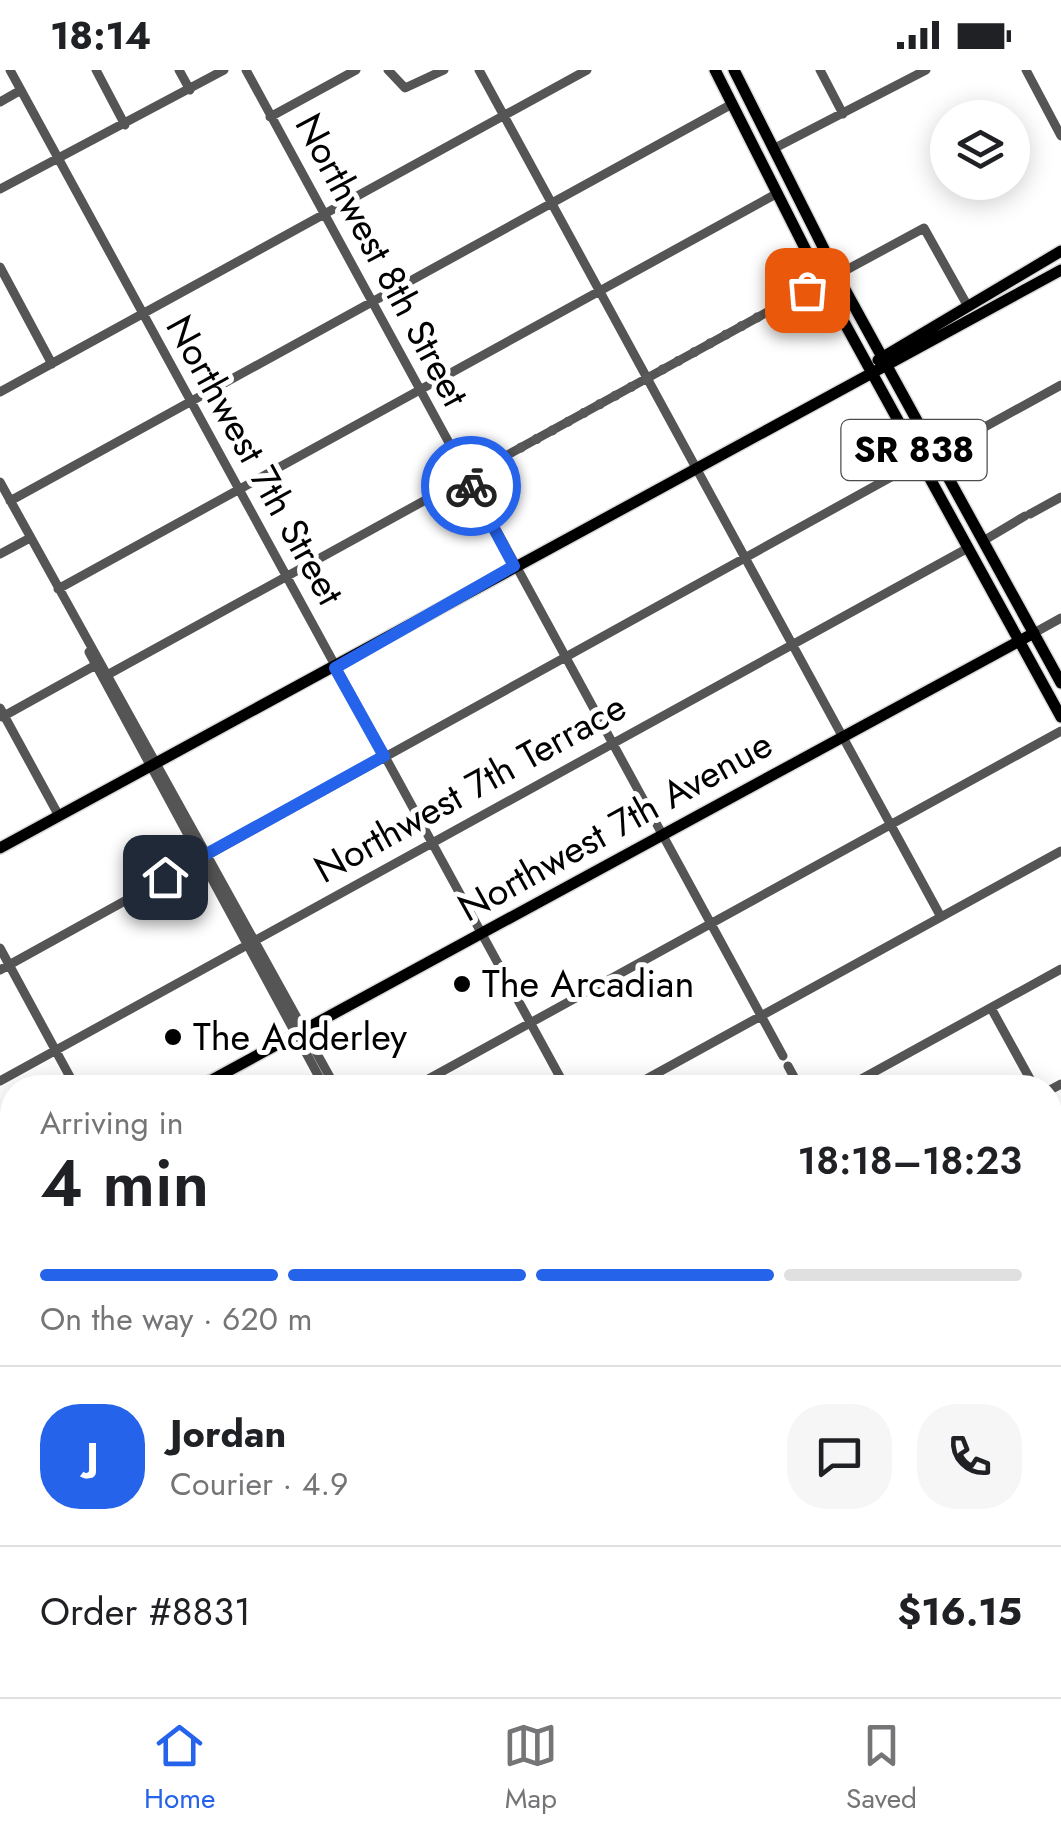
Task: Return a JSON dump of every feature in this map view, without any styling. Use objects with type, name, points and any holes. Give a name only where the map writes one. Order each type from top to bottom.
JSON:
[{"type":"main road","name":"SR 838","points":[[715,70],[870,372],[1061,717]]},
{"type":"main road","name":"SR 838","points":[[734,70],[837,276],[1061,684]]},
{"type":"main road","points":[[748,137],[764,150],[773,149]]},
{"type":"main road","points":[[0,848],[870,372],[966,303],[1061,251]]},
{"type":"main road","points":[[883,360],[1061,270]]},
{"type":"main road","name":"Northwest 7th Avenue","points":[[222,1075],[1034,632]]},
{"type":"street","points":[[96,70],[125,124]]},
{"type":"street","points":[[179,70],[190,90]]},
{"type":"street","points":[[0,189],[224,70]]},
{"type":"street","name":"Northwest 8th Street","points":[[246,70],[793,1075]]},
{"type":"street","points":[[270,116],[356,70]]},
{"type":"street","points":[[388,70],[401,87],[412,88],[444,70]]},
{"type":"street","points":[[479,70],[941,917]]},
{"type":"street","points":[[0,392],[587,70]]},
{"type":"street","points":[[820,70],[843,114]]},
{"type":"street","points":[[773,149],[926,70]]},
{"type":"street","points":[[1026,70],[1061,136]]},
{"type":"street","name":"Northwest 7th Street","points":[[13,71],[142,315],[559,1075]]},
{"type":"street","points":[[0,102],[21,90]]},
{"type":"street","points":[[10,501],[732,104]]},
{"type":"street","points":[[58,588],[776,194]]},
{"type":"street","points":[[837,276],[924,228],[966,303]]},
{"type":"street","points":[[0,268],[52,364]]},
{"type":"street","points":[[108,674],[822,282]]},
{"type":"street","points":[[934,455],[1061,385]]},
{"type":"street","points":[[5,967],[920,461]]},
{"type":"street","points":[[0,482],[85,640],[108,674],[153,767]]},
{"type":"street","points":[[983,541],[1061,497]]},
{"type":"street","points":[[0,554],[30,538]]},
{"type":"street","name":"Northwest 7th Terrace","points":[[9,1075],[968,548]]},
{"type":"street","name":"Northwest 7th Avenue","points":[[1034,632],[1061,618]]},
{"type":"street","points":[[85,640],[94,666],[328,1075]]},
{"type":"street","points":[[60,816],[2,714],[94,666]]},
{"type":"street","points":[[435,1075],[1061,732]]},
{"type":"street","points":[[653,1075],[1061,851]]},
{"type":"street","points":[[0,948],[5,967],[69,1075]]},
{"type":"street","points":[[869,1075],[1061,969]]},
{"type":"street","points":[[991,1008],[1028,1075]]},
{"type":"street","points":[[300,1032],[319,1075]]},
{"type":"way so far","points":[[471,486],[466,478],[807,290]]},
{"type":"place","name":"The Arcadian","points":[[462,984]]},
{"type":"place","name":"The Adderley","points":[[173,1037]]},
{"type":"route","points":[[165,877],[384,756],[335,668],[514,566],[471,486]]}]
